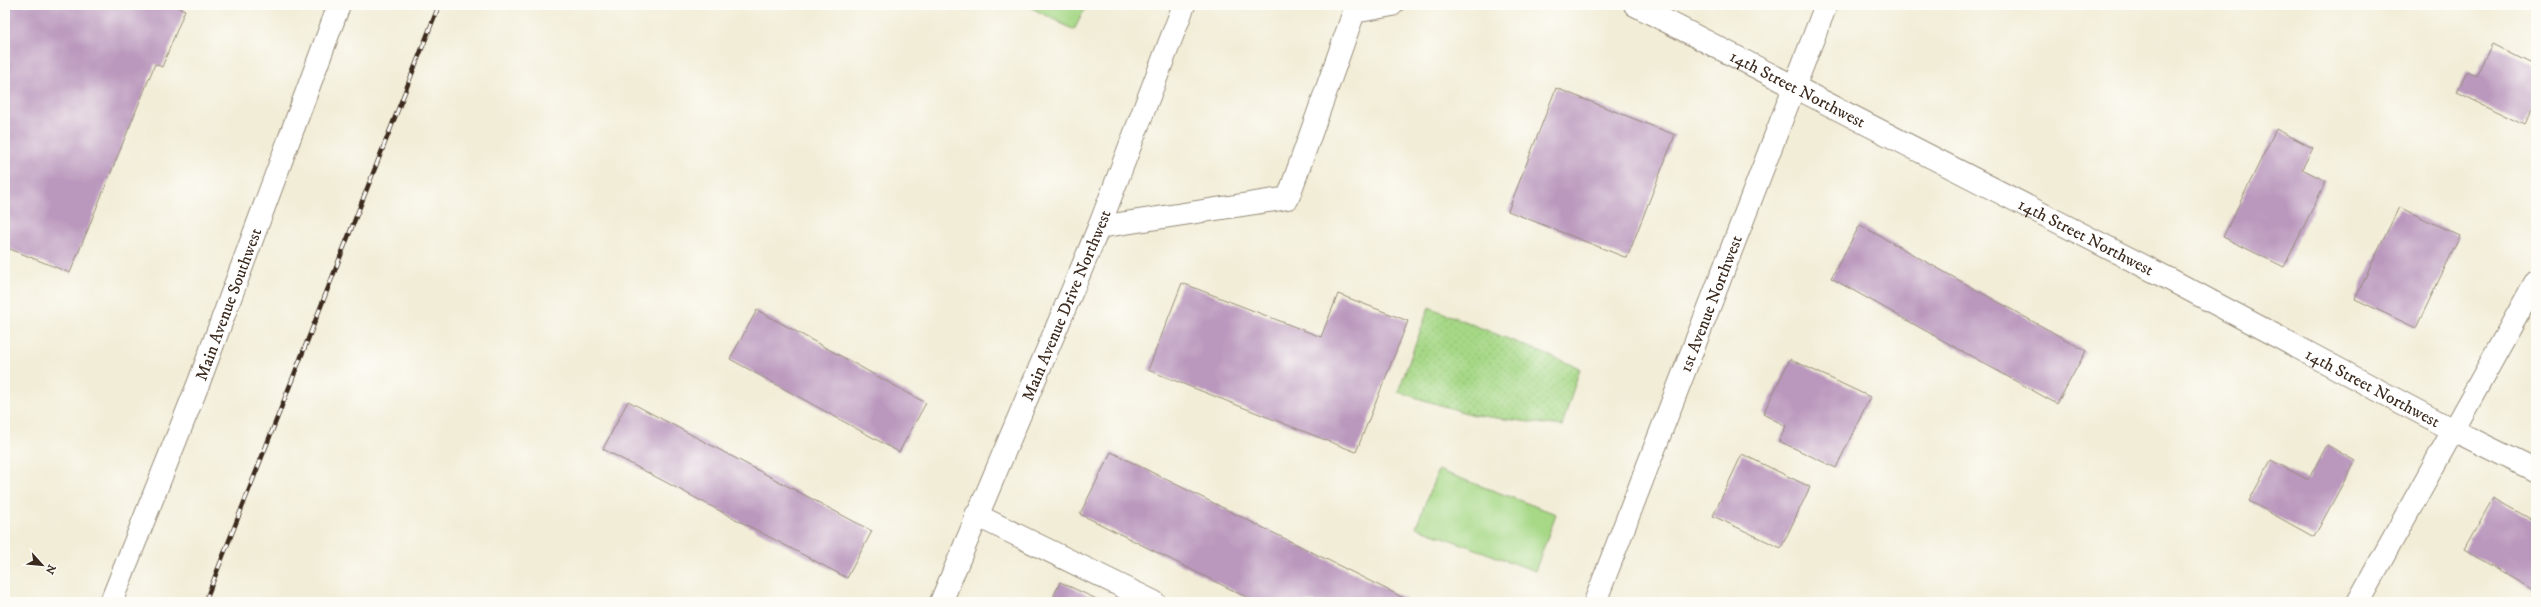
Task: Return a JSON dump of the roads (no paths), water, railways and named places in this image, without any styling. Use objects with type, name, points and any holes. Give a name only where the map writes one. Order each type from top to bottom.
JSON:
[{"type":"street","name":"Main Avenue Southwest","points":[[111,602],[199,382],[339,5]]},
{"type":"street","name":"Main Avenue Drive Northwest","points":[[941,602],[976,515],[1099,227],[1184,5]]},
{"type":"street","points":[[1099,227],[1288,198],[1354,12],[1392,5]]},
{"type":"street","name":"14th Street Northwest","points":[[1635,5],[2171,280],[2453,430],[2536,471]]},
{"type":"street","name":"1st Avenue Northwest","points":[[1595,602],[1826,5]]},
{"type":"street","points":[[2358,602],[2536,281]]},
{"type":"street","points":[[976,515],[1154,602]]},
{"type":"railway","points":[[205,602],[439,5]]}]
